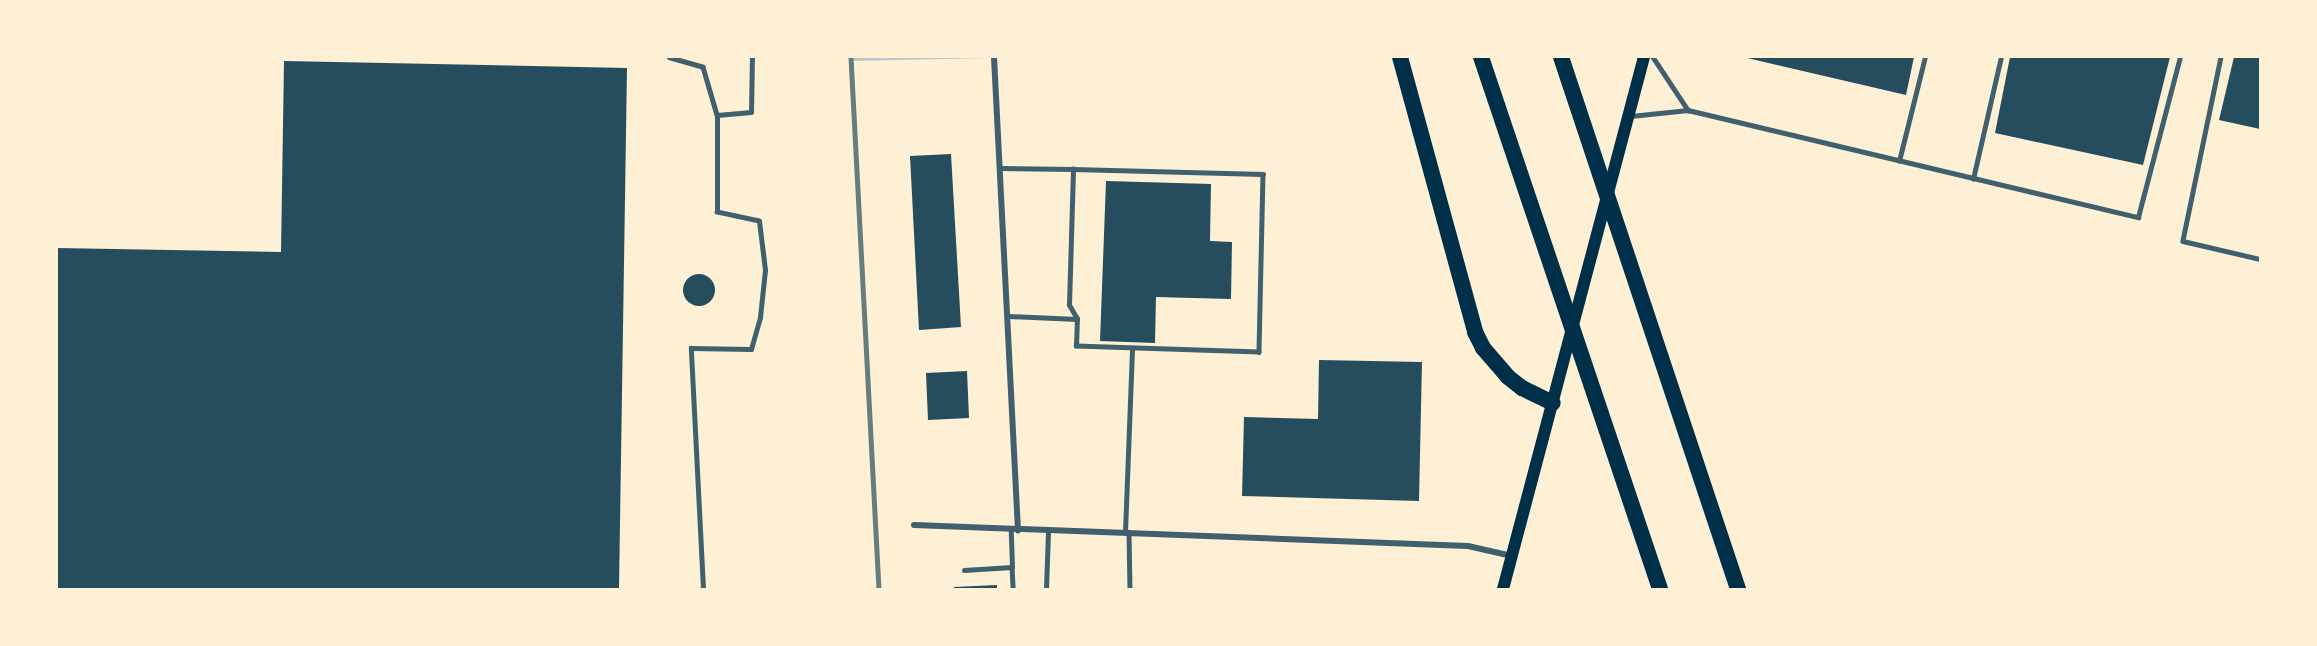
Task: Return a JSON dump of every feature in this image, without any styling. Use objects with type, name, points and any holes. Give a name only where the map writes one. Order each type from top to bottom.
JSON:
[{"type":"highway","points":[[1400,57],[1475,332],[1483,348],[1508,378],[1522,388],[1553,403]]},
{"type":"highway","points":[[1481,57],[1660,589]]},
{"type":"highway","points":[[1561,57],[1738,589]]},
{"type":"main road","points":[[1503,589],[1644,57]]},
{"type":"street","points":[[994,57],[1009,316],[1015,530]]},
{"type":"street","points":[[914,525],[1468,546],[1512,556]]},
{"type":"lane","points":[[669,57],[703,67],[717,115],[717,212],[759,221],[765,270],[760,317],[751,349],[691,348],[703,589]]},
{"type":"lane","points":[[717,115],[752,112],[752,57]]},
{"type":"lane","points":[[1653,57],[1688,110]]},
{"type":"lane","points":[[1899,161],[1925,57]]},
{"type":"lane","points":[[1973,179],[2001,57]]},
{"type":"lane","points":[[1629,116],[1688,110],[2138,218],[2180,57]]},
{"type":"lane","points":[[2222,57],[2183,241],[2260,259]]},
{"type":"lane","points":[[1001,168],[1073,169],[1263,174],[1259,352],[1076,346],[1077,319],[1069,305],[1073,169]]},
{"type":"lane","points":[[1009,316],[1077,319]]},
{"type":"lane","points":[[1130,589],[1127,532],[1132,348]]},
{"type":"lane","points":[[1013,589],[1015,530]]},
{"type":"lane","points":[[1046,589],[1048,531]]},
{"type":"lane","points":[[964,570],[1012,567]]},
{"type":"shaded area","points":[[847,57],[991,57],[991,58],[852,61]]},
{"type":"building","points":[[1743,57],[1914,57],[1906,95]]},
{"type":"building","points":[[2010,57],[2170,57],[2143,165],[1995,133]]},
{"type":"building","points":[[2234,57],[2260,57],[2260,129],[2219,120]]},
{"type":"building","points":[[284,61],[627,68],[619,589],[57,589],[57,248],[281,252]]},
{"type":"building","points":[[951,154],[961,327],[919,330],[910,156]]},
{"type":"building","points":[[1106,181],[1211,184],[1210,241],[1232,242],[1231,299],[1156,297],[1155,343],[1100,341]]},
{"type":"building","points":[[699,274],[710,279],[715,290],[710,301],[699,306],[688,301],[683,290],[688,279]]},
{"type":"building","points":[[1319,360],[1422,362],[1419,501],[1242,496],[1244,417],[1318,419]]},
{"type":"building","points":[[967,371],[969,418],[928,420],[926,373]]},
{"type":"building","points":[[997,585],[997,589],[954,589],[954,587]]},
{"type":"railway","points":[[851,57],[879,589]]}]
